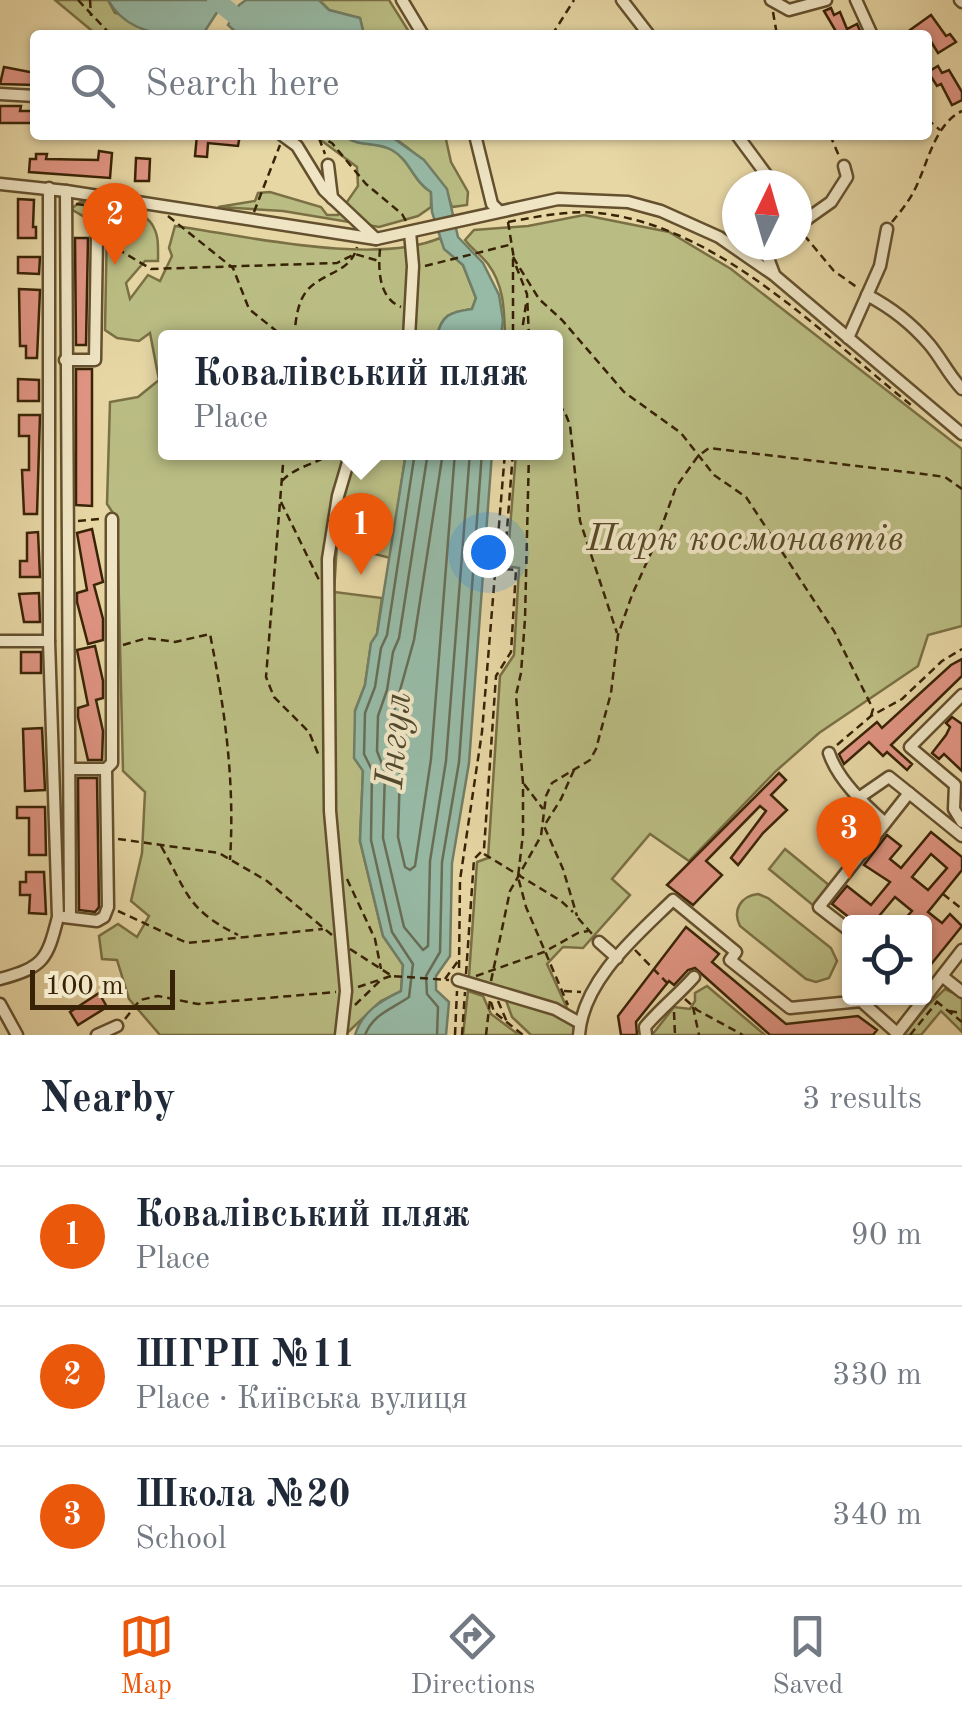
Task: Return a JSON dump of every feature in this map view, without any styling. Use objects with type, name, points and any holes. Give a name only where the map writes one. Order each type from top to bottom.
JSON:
[{"type":"street","points":[[402,0],[420,30]]},
{"type":"street","points":[[622,0],[646,30]]},
{"type":"street","points":[[771,0],[789,10],[826,0]]},
{"type":"street","points":[[856,0],[870,30]]},
{"type":"street","points":[[0,94],[30,96]]},
{"type":"street","points":[[286,140],[297,146],[324,190],[376,239]]},
{"type":"street","points":[[477,140],[492,204],[498,210]]},
{"type":"street","points":[[741,140],[763,170]]},
{"type":"street","points":[[328,165],[332,198]]},
{"type":"street","points":[[812,214],[830,202],[846,178],[844,166]]},
{"type":"street","points":[[0,184],[66,190],[376,239],[558,199],[628,202],[693,223],[722,238]]},
{"type":"street","points":[[49,188],[49,641],[64,917]]},
{"type":"street","points":[[0,979],[38,966],[48,955],[64,917],[70,769],[66,190]]},
{"type":"street","points":[[848,338],[880,266],[887,228]]},
{"type":"street","points":[[410,232],[410,330]]},
{"type":"street","points":[[66,360],[95,360],[97,236]]},
{"type":"street","points":[[756,260],[962,434]]},
{"type":"street","points":[[769,260],[774,274]]},
{"type":"street","points":[[867,295],[890,308],[932,346],[938,362],[962,389]]},
{"type":"street","points":[[341,1035],[346,991],[330,811],[327,598],[328,559],[338,496],[349,460]]},
{"type":"street","points":[[64,917],[97,922],[108,907],[106,769],[112,762],[112,519]]},
{"type":"street","points":[[0,640],[49,641]]},
{"type":"street","points":[[962,696],[910,747],[955,785],[958,794],[954,808],[962,822]]},
{"type":"street","points":[[829,753],[833,766],[885,823]]},
{"type":"street","points":[[70,769],[106,769]]},
{"type":"street","points":[[860,797],[888,778],[962,836]]},
{"type":"street","points":[[842,925],[819,907],[910,793]]},
{"type":"street","points":[[462,981],[490,995],[555,1010],[580,1029],[592,993],[617,958],[673,900],[736,952],[730,960],[790,1008],[860,1001],[896,1034],[917,1005]]},
{"type":"street","points":[[598,942],[617,958]]},
{"type":"street","points":[[932,986],[962,950]]},
{"type":"street","points":[[646,1035],[645,1028],[667,1000],[677,996],[694,976]]},
{"type":"street","points":[[942,976],[962,992]]},
{"type":"street","points":[[0,1004],[17,1035]]},
{"type":"street","points":[[97,1035],[117,1026]]},
{"type":"path","points":[[90,0],[92,18]]},
{"type":"path","points":[[555,30],[574,0]]},
{"type":"path","points":[[771,0],[776,30]]},
{"type":"path","points":[[79,1],[105,30]]},
{"type":"path","points":[[887,228],[915,189],[940,131],[951,116],[962,111]]},
{"type":"path","points":[[932,124],[940,131]]},
{"type":"path","points":[[254,212],[281,140]]},
{"type":"path","points":[[320,140],[328,165]]},
{"type":"path","points":[[327,140],[366,184],[402,214],[410,232]]},
{"type":"path","points":[[832,140],[844,166]]},
{"type":"path","points":[[513,330],[513,257],[508,222],[568,212],[604,213],[649,222],[676,232],[735,266],[920,412]]},
{"type":"path","points":[[165,214],[233,268],[249,309],[275,330]]},
{"type":"path","points":[[97,236],[150,269],[337,262],[355,254],[379,260]]},
{"type":"path","points":[[295,330],[304,294],[313,284],[348,264],[355,254],[356,238]]},
{"type":"path","points":[[376,239],[380,246],[380,282],[392,304],[412,312]]},
{"type":"path","points":[[426,266],[511,245]]},
{"type":"path","points":[[812,247],[867,295]]},
{"type":"path","points":[[513,257],[527,294],[529,330]]},
{"type":"path","points":[[513,257],[539,299],[624,392],[682,432],[714,475],[746,497],[834,631],[867,692],[874,710],[871,716]]},
{"type":"path","points":[[523,330],[527,294]]},
{"type":"path","points":[[563,410],[570,426],[580,520],[618,634]]},
{"type":"path","points":[[577,916],[544,826],[544,811],[552,783],[590,760],[596,749],[611,693],[618,634],[676,487],[698,456],[710,448],[923,474],[945,477],[962,489]]},
{"type":"path","points":[[283,460],[266,677],[274,697],[308,732],[319,754]]},
{"type":"path","points":[[281,482],[292,470],[323,460]]},
{"type":"path","points":[[462,1035],[460,880],[482,732],[504,460]]},
{"type":"path","points":[[455,1035],[474,859],[482,853],[496,676],[511,652],[516,570],[504,569],[512,460]]},
{"type":"path","points":[[529,460],[525,618],[516,695],[523,834],[518,877],[544,952],[580,1029]]},
{"type":"path","points":[[280,501],[327,598]]},
{"type":"path","points":[[79,520],[93,520]]},
{"type":"path","points":[[112,646],[146,638],[174,642],[210,634],[225,712],[234,804],[230,860]]},
{"type":"path","points":[[829,753],[871,716],[902,698],[942,661],[962,649]]},
{"type":"path","points":[[486,1035],[492,968],[510,890],[562,799],[574,768]]},
{"type":"path","points":[[522,783],[544,811]]},
{"type":"path","points":[[106,839],[219,853],[267,881],[324,929],[392,976]]},
{"type":"path","points":[[160,843],[187,900],[211,922],[239,936]]},
{"type":"path","points":[[482,853],[561,900],[598,942]]},
{"type":"path","points":[[342,868],[375,939],[381,971]]},
{"type":"path","points":[[942,894],[962,909]]},
{"type":"path","points":[[108,907],[187,942],[324,929]]},
{"type":"path","points":[[462,981],[590,931]]},
{"type":"path","points":[[629,942],[677,996],[743,1035]]},
{"type":"path","points":[[117,1026],[140,1000],[158,996],[198,1004],[346,991],[392,976],[438,979]]},
{"type":"path","points":[[352,1008],[382,978]]},
{"type":"path","points":[[561,990],[592,993]]},
{"type":"path","points":[[490,995],[502,1007],[507,1022]]},
{"type":"path","points":[[490,995],[494,1012],[522,1035]]},
{"type":"path","points":[[675,1035],[677,996]]},
{"type":"path","points":[[910,1035],[937,1002],[962,1022]]},
{"type":"path","points":[[693,1006],[699,1035]]},
{"type":"path","points":[[947,1010],[962,1012]]},
{"type":"green space","points":[[55,0],[108,0],[115,13],[183,30],[91,30]]},
{"type":"green space","points":[[319,0],[389,0],[408,30],[363,30],[360,18],[329,10]]},
{"type":"green space","points":[[321,140],[353,140],[392,150],[431,192],[431,207],[418,216],[379,227],[283,211],[218,207],[255,201],[258,193],[270,192],[321,207],[327,215],[338,215],[358,186],[357,167]]},
{"type":"green space","points":[[396,140],[446,140],[451,162],[468,192],[467,205],[452,207],[442,185]]},
{"type":"green space","points":[[80,202],[110,205],[132,210],[149,220],[157,239],[158,261],[145,261],[126,283],[130,299],[148,275],[160,281],[172,256],[169,248],[175,226],[346,249],[413,246],[440,238],[445,249],[463,265],[476,298],[472,309],[452,313],[439,330],[158,330],[158,375],[150,333],[139,341],[117,338],[105,330],[107,223],[88,219],[71,209]]},
{"type":"green space","name":"Парк космонавтів","points":[[584,215],[669,232],[731,269],[962,449],[962,626],[928,635],[918,666],[819,733],[776,771],[689,861],[650,834],[612,879],[630,895],[583,948],[563,947],[547,964],[576,1035],[531,1035],[512,1017],[503,992],[472,982],[469,976],[477,862],[488,858],[500,676],[514,655],[519,568],[507,566],[515,460],[563,460],[563,330],[504,330],[498,282],[488,264],[465,240],[474,230],[528,226]]},
{"type":"green space","points":[[158,381],[158,460],[405,460],[390,558],[337,544],[334,592],[382,598],[365,685],[355,711],[363,771],[360,841],[383,936],[403,965],[401,992],[381,1001],[345,1035],[160,1035],[129,999],[117,960],[102,959],[99,936],[118,924],[137,937],[149,916],[131,901],[142,853],[145,792],[123,771],[117,519],[107,504],[110,402],[138,397]]},
{"type":"green space","points":[[785,849],[830,886],[814,906],[769,869]]},
{"type":"green space","points":[[758,894],[831,948],[837,961],[829,978],[816,982],[806,979],[740,926],[740,905]]},
{"type":"green space","points":[[707,986],[765,1035],[652,1035],[674,1007],[690,1009],[695,993]]},
{"type":"green space","points":[[945,989],[962,997],[962,1032],[941,1011],[921,1035],[903,1035],[932,1005]]},
{"type":"green space","points":[[468,991],[483,996],[491,1014],[519,1035],[463,1035]]},
{"type":"water","points":[[108,0],[225,0],[206,30],[146,30],[116,11]]},
{"type":"water","points":[[246,0],[319,0],[329,10],[360,18],[363,30],[234,30],[228,25]]},
{"type":"water","points":[[352,140],[396,140],[424,160],[447,189],[458,237],[483,263],[499,295],[502,330],[439,330],[452,313],[472,309],[476,298],[463,265],[444,249],[432,212],[431,192],[392,150]]},
{"type":"water","points":[[405,460],[491,460],[469,763],[452,863],[450,956],[436,976],[436,990],[449,1002],[446,1035],[355,1035],[373,1008],[401,991],[403,965],[383,936],[360,841],[363,771],[354,758],[355,711],[365,685],[371,643],[377,634]]},
{"type":"building","points":[[831,8],[834,15],[840,12],[847,29],[857,24],[860,30],[835,30],[824,11]]},
{"type":"building","points":[[931,15],[946,36],[950,34],[956,42],[938,53],[932,43],[932,30],[910,30]]},
{"type":"building","points":[[938,66],[942,73],[949,70],[962,92],[962,100],[952,105],[941,84],[937,86],[932,78],[932,70]]},
{"type":"building","points":[[4,67],[30,72],[30,85],[0,84]]},
{"type":"building","points":[[0,106],[21,106],[20,111],[30,111],[30,123],[0,123]]},
{"type":"building","points":[[197,140],[239,140],[238,146],[208,143],[207,157],[195,156]]},
{"type":"building","points":[[99,151],[112,153],[110,178],[29,172],[30,159],[36,159],[36,154],[47,154],[46,159],[98,160]]},
{"type":"building","points":[[136,158],[150,159],[149,181],[135,181]]},
{"type":"building","points":[[18,199],[34,200],[36,238],[18,238]]},
{"type":"building","points":[[75,238],[88,238],[86,345],[76,345]]},
{"type":"building","points":[[18,257],[40,257],[39,274],[18,273]]},
{"type":"building","points":[[19,289],[40,290],[37,358],[26,358],[26,346],[20,346]]},
{"type":"building","points":[[76,369],[92,369],[92,506],[76,505]]},
{"type":"building","points":[[18,379],[39,380],[39,401],[18,401]]},
{"type":"building","points":[[19,415],[40,415],[37,514],[24,514],[22,470],[29,470],[29,436],[19,436]]},
{"type":"building","points":[[92,529],[103,582],[94,585],[103,619],[103,640],[88,644],[77,602],[77,593],[87,590],[77,533]]},
{"type":"building","points":[[38,532],[40,577],[20,577],[20,561],[27,561],[27,533]]},
{"type":"building","points":[[39,593],[40,622],[24,622],[19,594]]},
{"type":"building","points":[[95,646],[103,681],[103,698],[96,700],[103,731],[102,760],[88,760],[78,717],[78,708],[88,705],[77,650]]},
{"type":"building","points":[[21,652],[41,652],[41,673],[21,673]]},
{"type":"building","points":[[962,659],[962,676],[891,745],[912,764],[907,770],[869,742],[844,764],[839,754],[877,722],[882,728]]},
{"type":"building","points":[[952,717],[962,724],[962,771],[944,754],[939,759],[932,753],[946,735],[950,727],[946,723]]},
{"type":"building","points":[[42,728],[45,790],[25,791],[23,729]]},
{"type":"building","points":[[779,773],[786,780],[771,795],[787,810],[738,865],[731,858],[766,811],[760,806],[706,861],[722,875],[693,905],[667,885]]},
{"type":"building","points":[[78,778],[97,778],[99,907],[95,912],[79,910]]},
{"type":"building","points":[[17,807],[45,807],[46,855],[29,855],[29,818],[17,818]]},
{"type":"building","points":[[931,832],[962,857],[962,870],[928,912],[932,915],[908,915],[912,911],[895,897],[880,915],[846,915],[832,904],[847,886],[871,905],[890,882],[864,865],[887,835],[901,846],[890,859],[901,868]],"holes":[[[931,854],[947,868],[928,890],[912,877]]]},
{"type":"building","points":[[26,872],[44,872],[46,914],[29,913],[30,895],[20,895],[20,882],[26,882]]},
{"type":"building","points":[[950,914],[962,926],[932,963],[932,915],[942,923]]},
{"type":"building","points":[[686,927],[719,954],[712,962],[786,1024],[858,1016],[877,1030],[873,1035],[770,1035],[695,968],[674,985],[669,981],[636,1022],[637,1035],[621,1035],[618,1016]]},
{"type":"building","points":[[99,993],[107,1007],[78,1025],[70,1012]]},
{"type":"waterway","name":"Інгул","points":[[216,0],[253,30]]},
{"type":"place","name":"ШГРП №11","points":[[115,265]]},
{"type":"place","name":"Ковалівський пляж","points":[[361,575]]},
{"type":"place","name":"Школа №20","points":[[849,879]]}]
